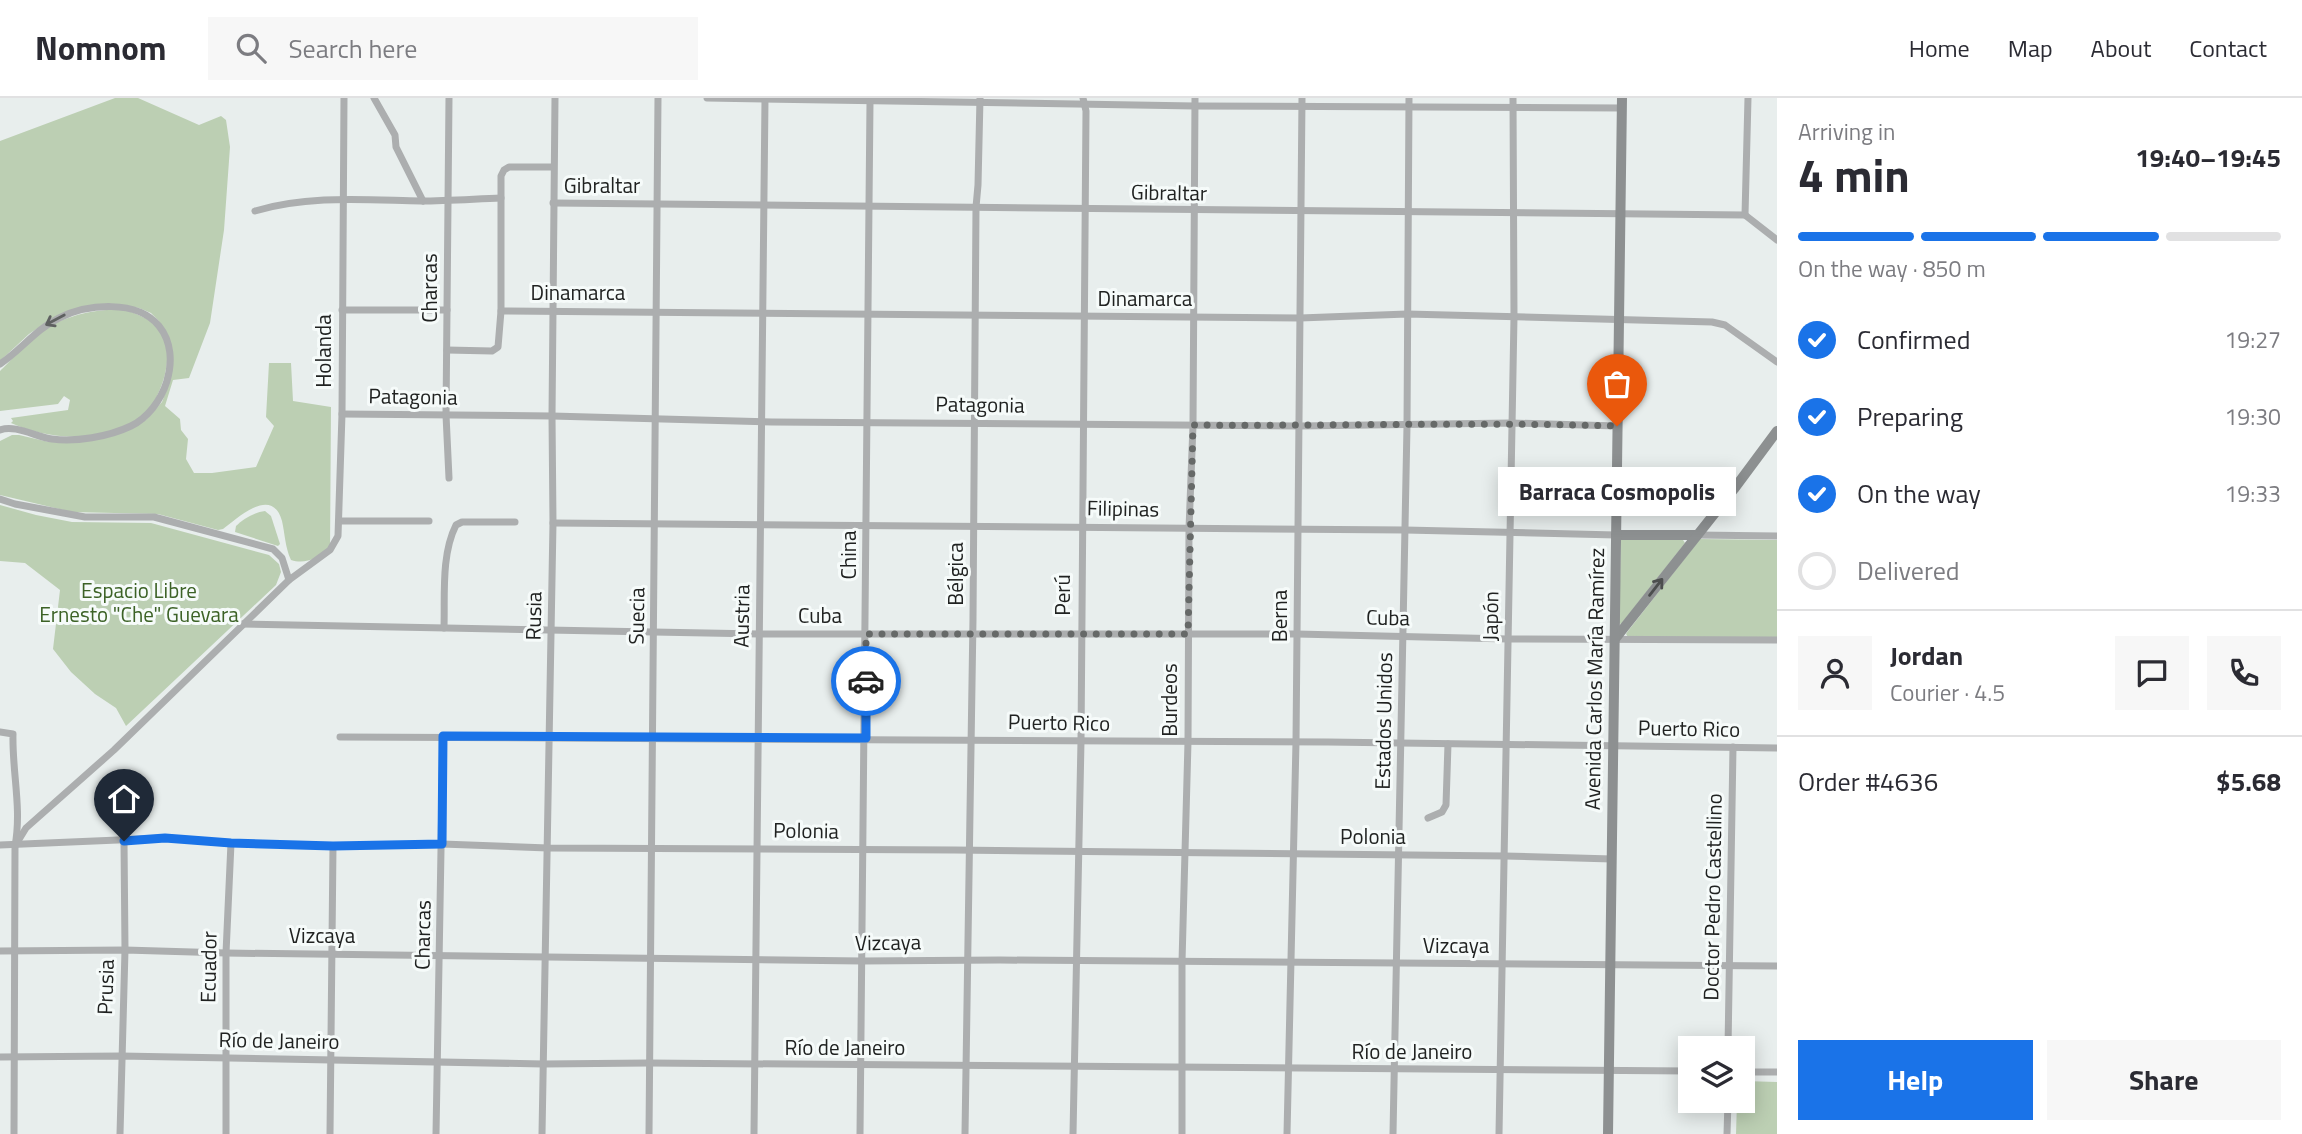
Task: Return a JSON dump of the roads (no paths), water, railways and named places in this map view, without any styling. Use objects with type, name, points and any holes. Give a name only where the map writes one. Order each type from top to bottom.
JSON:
[{"type":"street","name":"Holanda","points":[[15,846],[26,828],[114,750],[289,580],[333,547],[338,536],[342,414],[344,98]]},
{"type":"street","points":[[374,98],[395,135],[396,147],[423,201]]},
{"type":"street","name":"Charcas","points":[[449,98],[446,415],[449,478]]},
{"type":"street","name":"Rusia","points":[[542,1134],[552,631],[555,98]]},
{"type":"street","name":"Suecia","points":[[649,1134],[658,98]]},
{"type":"street","points":[[706,98],[870,102],[1195,102],[1302,107],[1513,107],[1622,103]]},
{"type":"street","name":"Berna","points":[[1287,1134],[1296,742],[1302,98]]},
{"type":"street","name":"Estados Unidos","points":[[1393,1134],[1402,743],[1409,98]]},
{"type":"street","name":"Japón","points":[[1499,1134],[1514,317],[1513,98]]},
{"type":"street","points":[[1748,98],[1745,215],[1777,240]]},
{"type":"street","name":"Austria","points":[[754,1134],[765,99]]},
{"type":"street","name":"Bélgica","points":[[965,1134],[971,851],[976,207],[980,100]]},
{"type":"street","name":"Perú","points":[[1073,1134],[1081,741],[1086,111],[1083,101]]},
{"type":"street","name":"China","points":[[860,1134],[866,738],[870,102]]},
{"type":"street","name":"Burdeos","points":[[1182,1134],[1182,962],[1193,425],[1195,102]]},
{"type":"street","name":"Avenida Carlos María Ramírez","points":[[1608,1134],[1622,103]]},
{"type":"street","points":[[447,350],[492,351],[498,347],[501,311],[501,176],[506,169],[553,167]]},
{"type":"street","points":[[256,211],[283,203],[343,199],[423,201],[501,198]]},
{"type":"street","name":"Gibraltar","points":[[553,203],[1745,215]]},
{"type":"street","points":[[0,364],[37,332],[60,317],[92,308],[121,308],[151,318],[166,337],[169,358],[167,379],[161,397],[149,414],[130,427],[83,438],[53,439],[14,429],[0,430]]},
{"type":"street","points":[[342,310],[447,310]]},
{"type":"street","name":"Dinamarca","points":[[501,311],[1300,318],[1407,314],[1619,318],[1719,323],[1777,362]]},
{"type":"street","name":"Patagonia","points":[[342,414],[974,423],[1299,426],[1511,423],[1617,426]]},
{"type":"street","points":[[1615,639],[1777,431]]},
{"type":"street","points":[[0,499],[15,505],[85,517],[154,517],[273,549],[282,558],[289,580]]},
{"type":"street","points":[[339,521],[429,521]]},
{"type":"street","points":[[444,628],[446,561],[451,534],[456,525],[462,522],[515,522]]},
{"type":"street","name":"Filipinas","points":[[553,523],[1777,536]]},
{"type":"street","name":"Cuba","points":[[242,624],[759,634],[1080,633],[1777,640]]},
{"type":"street","points":[[0,732],[13,734],[12,756],[18,797],[15,846],[14,1134]]},
{"type":"street","name":"Charcas","points":[[436,1134],[443,736]]},
{"type":"street","name":"Puerto Rico","points":[[341,737],[866,738],[1777,748]]},
{"type":"street","points":[[1428,818],[1442,812],[1446,805],[1448,744]]},
{"type":"street","name":"Doctor Pedro Castellino","points":[[1728,1036],[1733,747]]},
{"type":"street","name":"Polonia","points":[[0,845],[165,838],[333,846],[442,844],[548,848],[864,849],[1612,859]]},
{"type":"street","name":"Prusia","points":[[120,1134],[125,950],[124,841]]},
{"type":"street","name":"Ecuador","points":[[226,1134],[226,953],[231,843]]},
{"type":"street","points":[[330,1134],[333,846]]},
{"type":"street","name":"Vizcaya","points":[[0,951],[125,950],[862,961],[1777,966]]},
{"type":"street","name":"Río de Janeiro","points":[[0,1057],[437,1060],[543,1064],[1678,1071]]},
{"type":"street","points":[[1755,1072],[1777,1072]]},
{"type":"street","points":[[1727,1134],[1728,1113]]},
{"type":"place","name":"Barraca Cosmopolis","points":[[1617,426]]},
{"type":"park label","name":"Espacio Libre Ernesto \"Che\" Guevara","points":[[139,603]]}]
